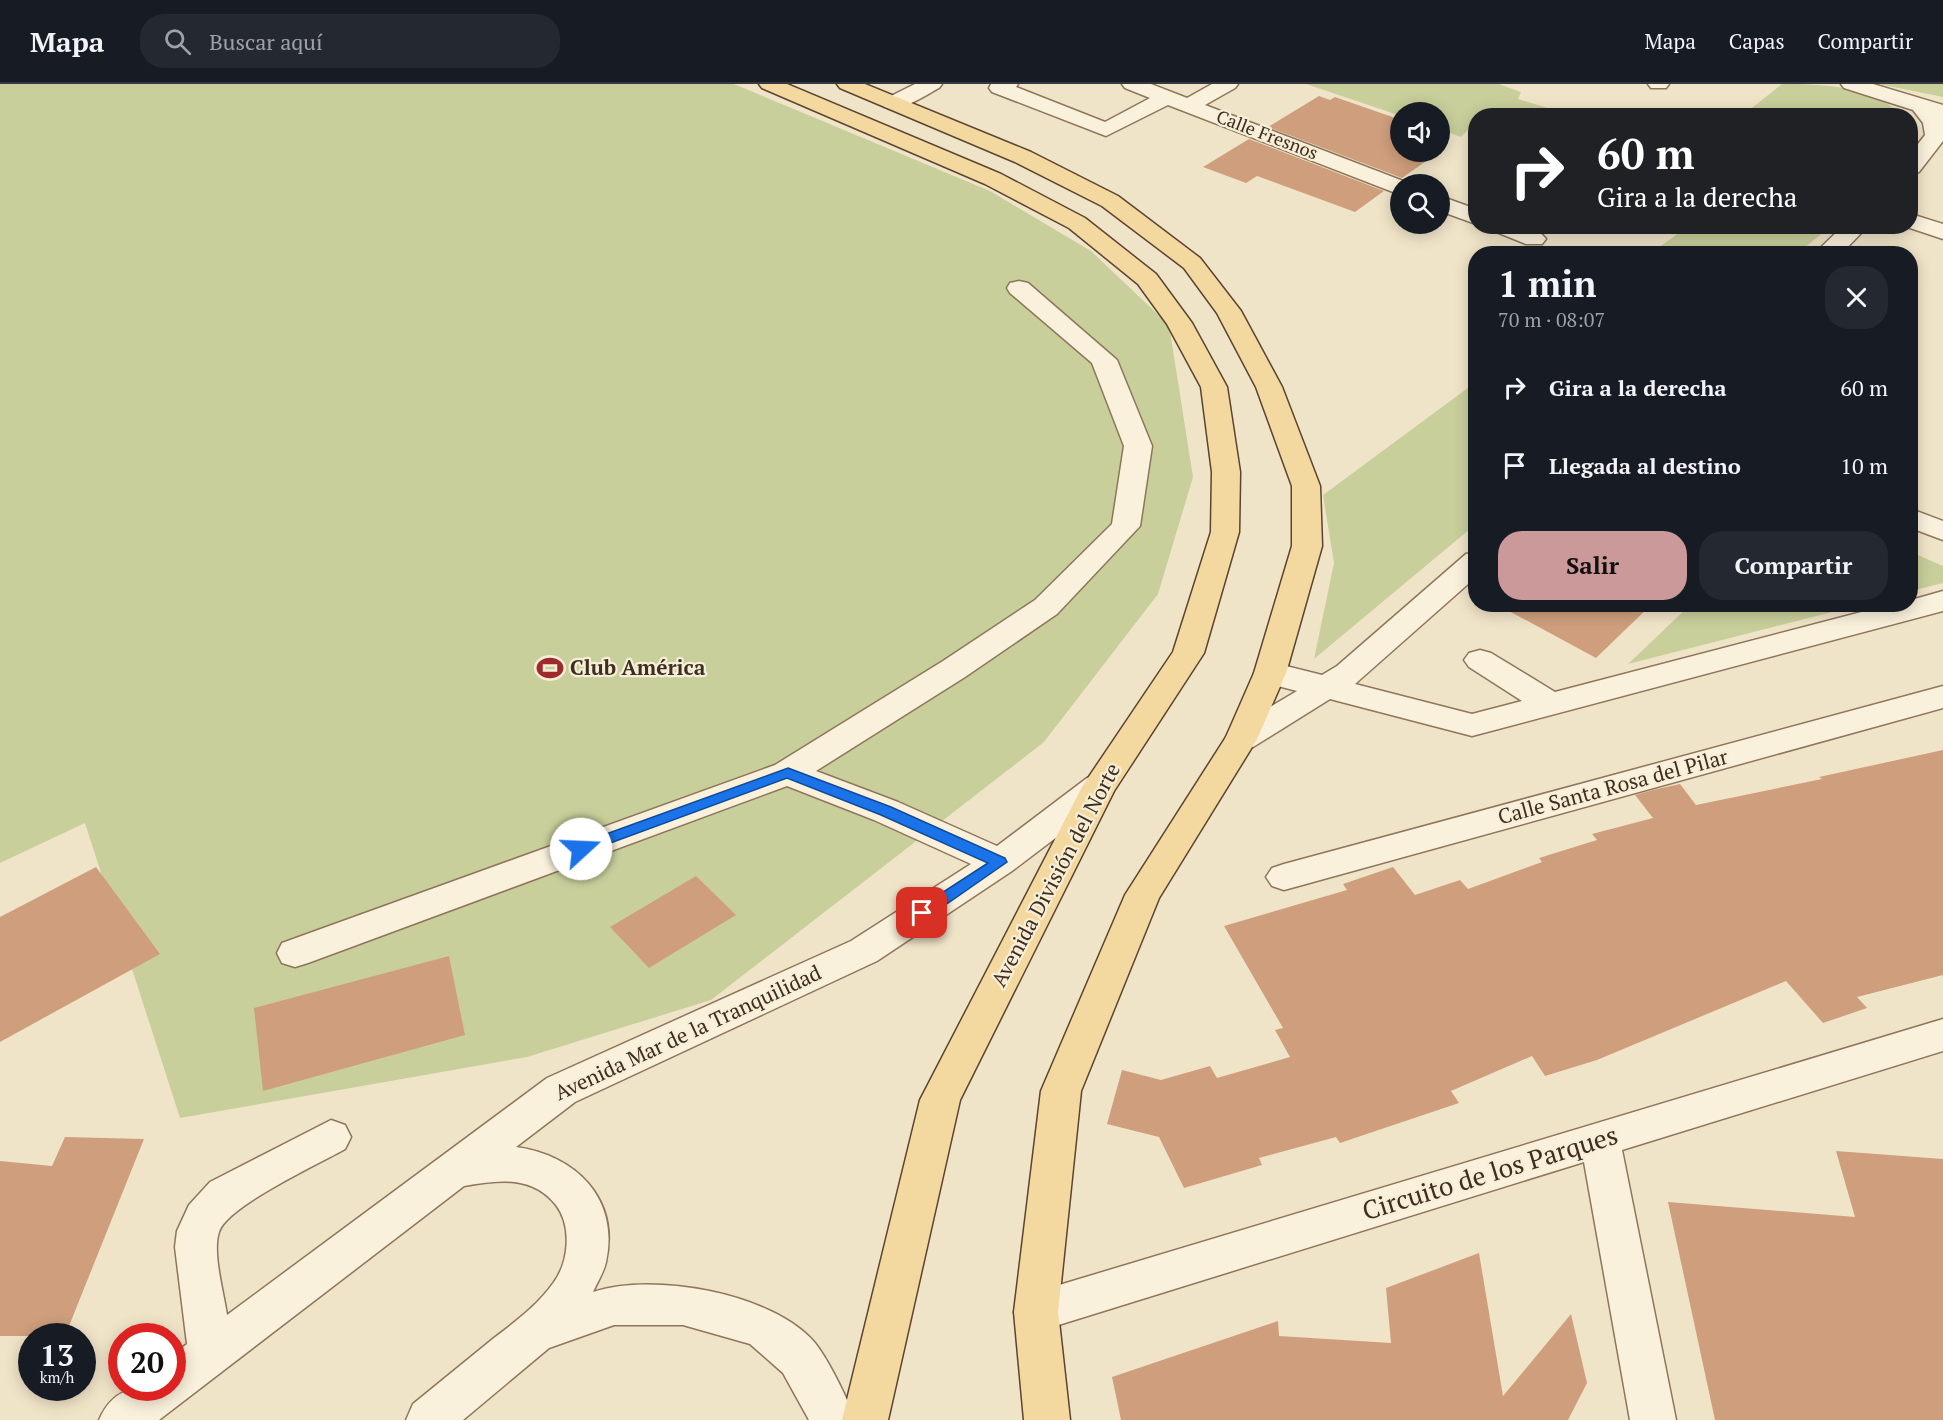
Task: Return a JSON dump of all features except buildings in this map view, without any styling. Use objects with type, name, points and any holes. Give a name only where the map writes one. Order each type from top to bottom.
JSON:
[{"type":"main road","name":"Avenida División del Norte","points":[[769,84],[993,179],[1077,223],[1148,279],[1179,323],[1214,387],[1227,472],[1225,532],[1188,653],[1099,787],[940,1100],[865,1420]]},
{"type":"main road","points":[[847,84],[1023,157],[1110,201],[1192,263],[1229,311],[1269,387],[1306,486],[1307,546],[1270,673],[1241,739],[1143,895],[1061,1090],[1036,1312],[1047,1420]]},
{"type":"street","points":[[891,103],[932,84]]},
{"type":"street","points":[[1008,84],[999,88],[1106,130],[1167,97]]},
{"type":"street","name":"Calle Fresnos","points":[[1132,84],[1390,184]]},
{"type":"street","points":[[1189,105],[1228,84]]},
{"type":"street","points":[[1851,84],[1943,112]]},
{"type":"street","points":[[1918,158],[1936,136],[1934,122],[1921,106]]},
{"type":"street","points":[[1450,207],[1468,214]]},
{"type":"street","points":[[1522,234],[1534,239]]},
{"type":"street","points":[[1835,246],[1848,234]]},
{"type":"street","points":[[295,953],[788,773],[954,669],[1046,607],[1126,526],[1138,446],[1104,360],[1019,288]]},
{"type":"street","points":[[1918,521],[1943,531]]},
{"type":"street","points":[[1241,739],[1348,674],[1468,568]]},
{"type":"street","points":[[1918,608],[1943,601]]},
{"type":"street","points":[[1270,673],[1472,725],[1901,612]]},
{"type":"street","points":[[1480,660],[1551,704]]},
{"type":"street","name":"Calle Santa Rosa del Pilar","points":[[1284,877],[1943,698]]},
{"type":"street","points":[[788,773],[886,811],[1000,862]]},
{"type":"street","name":"Avenida Mar de la Tranquilidad","points":[[186,1371],[561,1090],[864,951],[1000,862],[1099,787]]},
{"type":"street","name":"Circuito de los Parques","points":[[1036,1312],[1943,1035]]},
{"type":"street","points":[[210,1353],[196,1232],[212,1206],[225,1195],[331,1137]]},
{"type":"street","points":[[1600,1140],[1653,1420]]},
{"type":"street","points":[[429,1420],[559,1312],[577,1287],[587,1262],[589,1236],[585,1213],[572,1192],[555,1177],[532,1167],[497,1162],[478,1164],[451,1172]]},
{"type":"street","points":[[535,1332],[614,1305],[683,1305],[763,1327],[799,1358],[833,1420]]},
{"type":"street","points":[[122,1420],[148,1401]]},
{"type":"green space","name":"Club América","points":[[0,84],[734,84],[990,191],[1091,251],[1169,325],[1193,477],[1158,594],[1044,742],[711,1000],[527,1057],[180,1118],[85,823],[0,863]]},
{"type":"green space","points":[[1306,84],[1499,84],[1521,92],[1518,99],[1547,108],[1468,108],[1468,130],[1461,137],[1450,133],[1450,102],[1390,102],[1390,112]]},
{"type":"green space","points":[[1782,84],[1846,88],[1876,98],[1892,108],[1752,108]]},
{"type":"green space","points":[[1878,84],[1943,84],[1943,97]]},
{"type":"green space","points":[[1677,234],[1821,234],[1807,246],[1661,246]]},
{"type":"green space","points":[[1468,388],[1468,531],[1314,659],[1334,563],[1323,495]]},
{"type":"green space","points":[[1918,555],[1943,566],[1943,583],[1918,589]]},
{"type":"green space","points":[[1683,612],[1832,612],[1628,664]]},
{"type":"place","name":"Club América","points":[[550,668]]},
{"type":"route","points":[[581,849],[788,773],[886,811],[1000,862],[922,913]]}]
